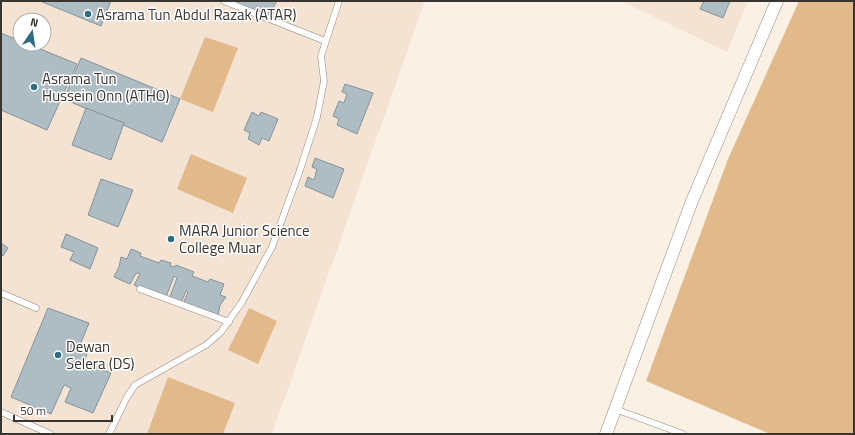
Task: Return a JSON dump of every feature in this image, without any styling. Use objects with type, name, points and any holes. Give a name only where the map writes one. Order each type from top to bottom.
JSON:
[{"type":"street","points":[[606,434],[692,201],[777,1]]},
{"type":"lane","points":[[224,1],[325,41]]},
{"type":"lane","points":[[109,434],[135,384],[206,346],[221,332],[242,302],[272,247],[300,170],[317,117],[324,81],[321,56],[339,1]]},
{"type":"lane","points":[[140,289],[229,322]]},
{"type":"lane","points":[[1,293],[36,308]]},
{"type":"lane","points":[[615,409],[683,434]]},
{"type":"lane","points":[[1,412],[50,434]]},
{"type":"shaded area","name":"MARA Junior Science College Muar","points":[[1,1],[425,1],[272,434],[1,434]]},
{"type":"shaded area","points":[[621,1],[748,1],[727,52]]},
{"type":"shaded area","points":[[799,1],[854,1],[854,434],[770,434],[646,381],[728,159]]},
{"type":"shaded area","points":[[205,37],[238,48],[213,112],[180,99]]},
{"type":"shaded area","points":[[191,154],[247,178],[233,213],[177,189]]},
{"type":"shaded area","points":[[249,308],[277,321],[258,364],[228,350]]},
{"type":"shaded area","points":[[168,377],[235,403],[223,434],[147,434]]},
{"type":"building","name":"Asrama Tun Abdul Razak (ATAR)","points":[[40,1],[111,1],[101,26]]},
{"type":"building","points":[[239,1],[277,1],[274,6],[272,18],[237,5]]},
{"type":"building","points":[[704,1],[730,1],[723,18],[700,9]]},
{"type":"building","name":"Asrama Tun Hussein Onn (ATHO)","points":[[1,33],[12,38],[12,52],[48,52],[77,64],[47,130],[1,110]]},
{"type":"building","points":[[81,58],[180,99],[162,142],[64,99]]},
{"type":"building","points":[[345,84],[373,93],[357,134],[337,125],[339,119],[333,116],[339,101],[344,103],[347,94],[342,92]]},
{"type":"building","points":[[86,108],[124,123],[111,160],[72,145]]},
{"type":"building","points":[[252,112],[259,116],[261,112],[278,119],[269,141],[262,138],[259,145],[248,139],[250,133],[244,130]]},
{"type":"building","points":[[315,158],[344,169],[333,198],[305,186],[308,177],[314,180],[317,169],[312,167]]},
{"type":"building","points":[[101,179],[133,190],[118,227],[88,215]]},
{"type":"building","points":[[66,234],[98,248],[90,269],[70,260],[74,252],[61,247]]},
{"type":"building","points":[[1,243],[8,248],[3,256],[1,254]]},
{"type":"building","points":[[131,249],[141,253],[140,256],[159,263],[161,260],[171,263],[170,266],[175,267],[176,265],[194,272],[192,276],[208,282],[210,279],[224,284],[220,295],[226,297],[220,305],[218,317],[183,304],[188,292],[186,291],[181,303],[169,299],[177,278],[174,276],[166,297],[134,285],[140,274],[136,273],[130,284],[114,277],[119,267],[121,257],[127,259]]},
{"type":"building","name":"Dewan Selera (DS)","points":[[48,308],[89,323],[80,345],[89,348],[84,362],[111,373],[93,413],[65,402],[71,388],[64,385],[51,414],[11,397]]},
{"type":"place","name":"Asrama Tun Abdul Razak (ATAR)","points":[[88,14]]},
{"type":"place","name":"Asrama Tun Hussein Onn (ATHO)","points":[[34,87]]},
{"type":"place","name":"MARA Junior Science College Muar","points":[[171,239]]},
{"type":"place","name":"Dewan Selera (DS)","points":[[58,355]]}]
